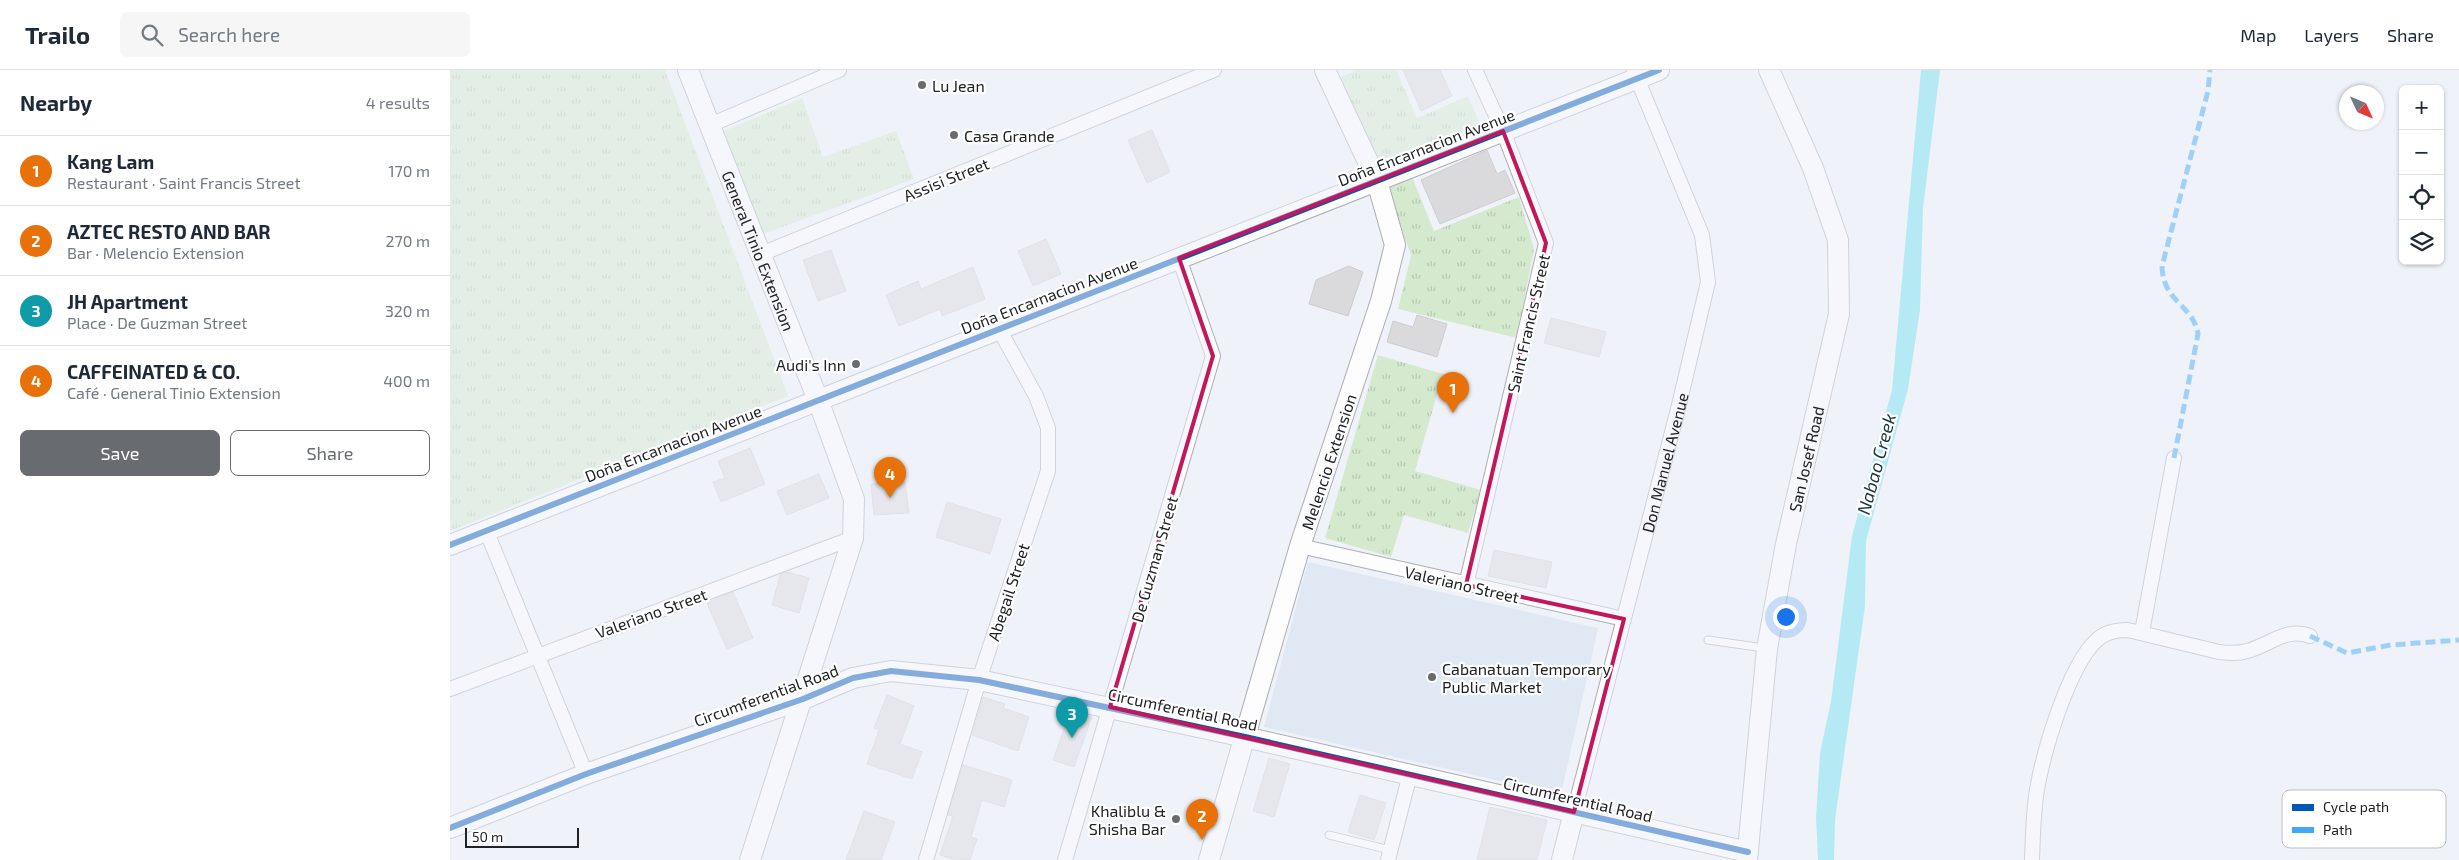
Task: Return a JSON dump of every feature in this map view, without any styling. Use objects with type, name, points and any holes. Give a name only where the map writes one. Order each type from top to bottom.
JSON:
[{"type":"street","name":"General Tinio Extension","points":[[688,70],[818,400],[854,499],[853,538],[750,860]]},
{"type":"street","name":"Assisi Street","points":[[761,254],[1214,70]]},
{"type":"street","name":"Melencio Extension","points":[[1209,860],[1300,546],[1381,301],[1395,245],[1377,181],[1325,70]]},
{"type":"street","name":"Saint Francis Street","points":[[1466,585],[1546,243],[1503,132],[1476,70]]},
{"type":"street","name":"Doña Encarnacion Avenue","points":[[450,545],[1503,132],[1635,74],[1659,70]]},
{"type":"street","name":"San Josef Road","points":[[1748,856],[1767,649],[1786,544],[1839,314],[1838,240],[1813,168],[1769,70]]},
{"type":"street","points":[[710,124],[834,71]]},
{"type":"street","name":"Don Manuel Avenue","points":[[1562,860],[1679,405],[1708,282],[1702,235],[1635,74]]},
{"type":"street","name":"De Guzman Street","points":[[1065,860],[1213,356],[1179,258]]},
{"type":"street","name":"Abegail Street","points":[[926,860],[979,680],[1048,471],[1048,428],[1036,396],[999,329]]},
{"type":"street","points":[[2142,632],[2174,458]]},
{"type":"street","points":[[486,530],[586,774]]},
{"type":"street","name":"Valeriano Street","points":[[450,689],[853,538]]},
{"type":"street","name":"Valeriano Street","points":[[1300,546],[1466,585],[1624,619]]},
{"type":"street","points":[[2032,860],[2038,785],[2044,757],[2056,720],[2080,661],[2091,646],[2102,636],[2113,630],[2142,632],[2220,652],[2235,654],[2249,651],[2285,634],[2300,632],[2310,636]]},
{"type":"street","name":"Circumferential Road","points":[[450,828],[586,774],[802,699],[853,678],[892,671],[979,680],[1110,707],[1574,812],[1748,856]]},
{"type":"street","points":[[1389,855],[1410,774]]},
{"type":"lane","points":[[1708,640],[1767,649]]},
{"type":"lane","points":[[1328,835],[1389,855]]},
{"type":"highlighted area","points":[[1503,131],[1546,243],[1466,585],[1624,619],[1574,812],[1110,707],[1213,356],[1179,258]]},
{"type":"shaded area","name":"Cabanatuan Temporary Public Market","points":[[1308,562],[1598,628],[1561,795],[1264,727]]},
{"type":"green space","points":[[450,70],[665,70],[788,396],[450,531]]},
{"type":"green space","points":[[1357,70],[1396,70],[1417,118],[1468,96],[1480,124],[1381,168],[1341,77]]},
{"type":"green space","points":[[802,98],[823,157],[896,131],[914,179],[763,234],[724,131]]},
{"type":"green space","points":[[1412,177],[1434,231],[1519,197],[1534,249],[1517,338],[1398,309],[1411,255],[1387,189]]},
{"type":"green space","points":[[1378,355],[1443,374],[1415,471],[1481,490],[1468,533],[1404,515],[1391,557],[1325,538]]},
{"type":"water","name":"Nabao Creek","points":[[1921,70],[1940,70],[1923,208],[1920,310],[1908,389],[1866,541],[1865,606],[1835,820],[1834,860],[1818,860],[1816,818],[1820,753],[1831,701],[1852,536],[1892,390]]},
{"type":"building","points":[[1403,70],[1440,70],[1452,96],[1421,111]]},
{"type":"building","points":[[1152,130],[1170,172],[1147,183],[1128,140]]},
{"type":"building","points":[[1487,150],[1497,174],[1505,170],[1515,193],[1440,224],[1421,180]]},
{"type":"building","points":[[1046,239],[1061,274],[1033,286],[1018,251]]},
{"type":"building","points":[[831,250],[846,291],[818,301],[803,260]]},
{"type":"building","points":[[1349,266],[1363,272],[1348,316],[1309,304],[1316,280]]},
{"type":"building","points":[[973,267],[985,299],[942,316],[940,309],[899,326],[886,295],[918,281],[921,289]]},
{"type":"building","points":[[1417,315],[1447,324],[1437,357],[1387,342],[1393,321],[1413,327]]},
{"type":"building","points":[[1551,318],[1606,332],[1599,357],[1544,343]]},
{"type":"building","points":[[750,448],[765,484],[721,502],[713,482],[725,478],[718,461]]},
{"type":"building","points":[[819,474],[829,498],[787,515],[777,491]]},
{"type":"building","points":[[905,482],[909,513],[874,515],[871,484]]},
{"type":"building","points":[[947,502],[1001,519],[990,554],[936,537]]},
{"type":"building","points":[[1494,550],[1552,562],[1546,588],[1488,576]]},
{"type":"building","points":[[787,572],[809,578],[799,613],[772,605],[780,575]]},
{"type":"building","points":[[733,592],[753,638],[727,649],[707,603]]},
{"type":"building","points":[[887,695],[914,706],[900,744],[922,752],[912,779],[867,764],[879,730],[874,728]]},
{"type":"building","points":[[983,697],[1005,704],[1003,708],[1029,717],[1018,751],[972,735]]},
{"type":"building","points":[[1070,712],[1092,717],[1074,767],[1053,760]]},
{"type":"building","points":[[1269,758],[1290,764],[1274,817],[1253,811]]},
{"type":"building","points":[[963,765],[1012,780],[1004,807],[982,800],[971,837],[977,839],[970,860],[955,860],[940,855],[953,816],[948,815]]},
{"type":"building","points":[[1360,795],[1386,803],[1374,840],[1348,832]]},
{"type":"building","points":[[1490,807],[1547,820],[1537,860],[1477,860]]},
{"type":"building","points":[[864,811],[895,822],[881,860],[846,860]]},
{"type":"marked path","points":[[2174,458],[2198,334],[2190,316],[2167,288],[2162,266],[2208,91],[2210,70]]},
{"type":"marked path","points":[[2310,636],[2347,653],[2391,645],[2459,640]]},
{"type":"cycle path","points":[[450,545],[1659,70]]},
{"type":"cycle path","points":[[450,828],[586,774],[803,699],[853,678],[891,671],[979,680],[1245,737],[1748,852]]},
{"type":"place","name":"Lu Jean","points":[[922,85]]},
{"type":"place","name":"Casa Grande","points":[[954,135]]},
{"type":"place","name":"Audi's Inn","points":[[856,364]]},
{"type":"place","name":"Kang Lam","points":[[1453,413]]},
{"type":"place","name":"CAFFEINATED & CO.","points":[[890,498]]},
{"type":"place","name":"Cabanatuan Temporary Public Market","points":[[1432,677]]},
{"type":"place","name":"JH Apartment","points":[[1072,738]]},
{"type":"place","name":"Khaliblu & Shisha Bar","points":[[1176,819]]},
{"type":"place","name":"AZTEC RESTO AND BAR","points":[[1202,840]]}]
